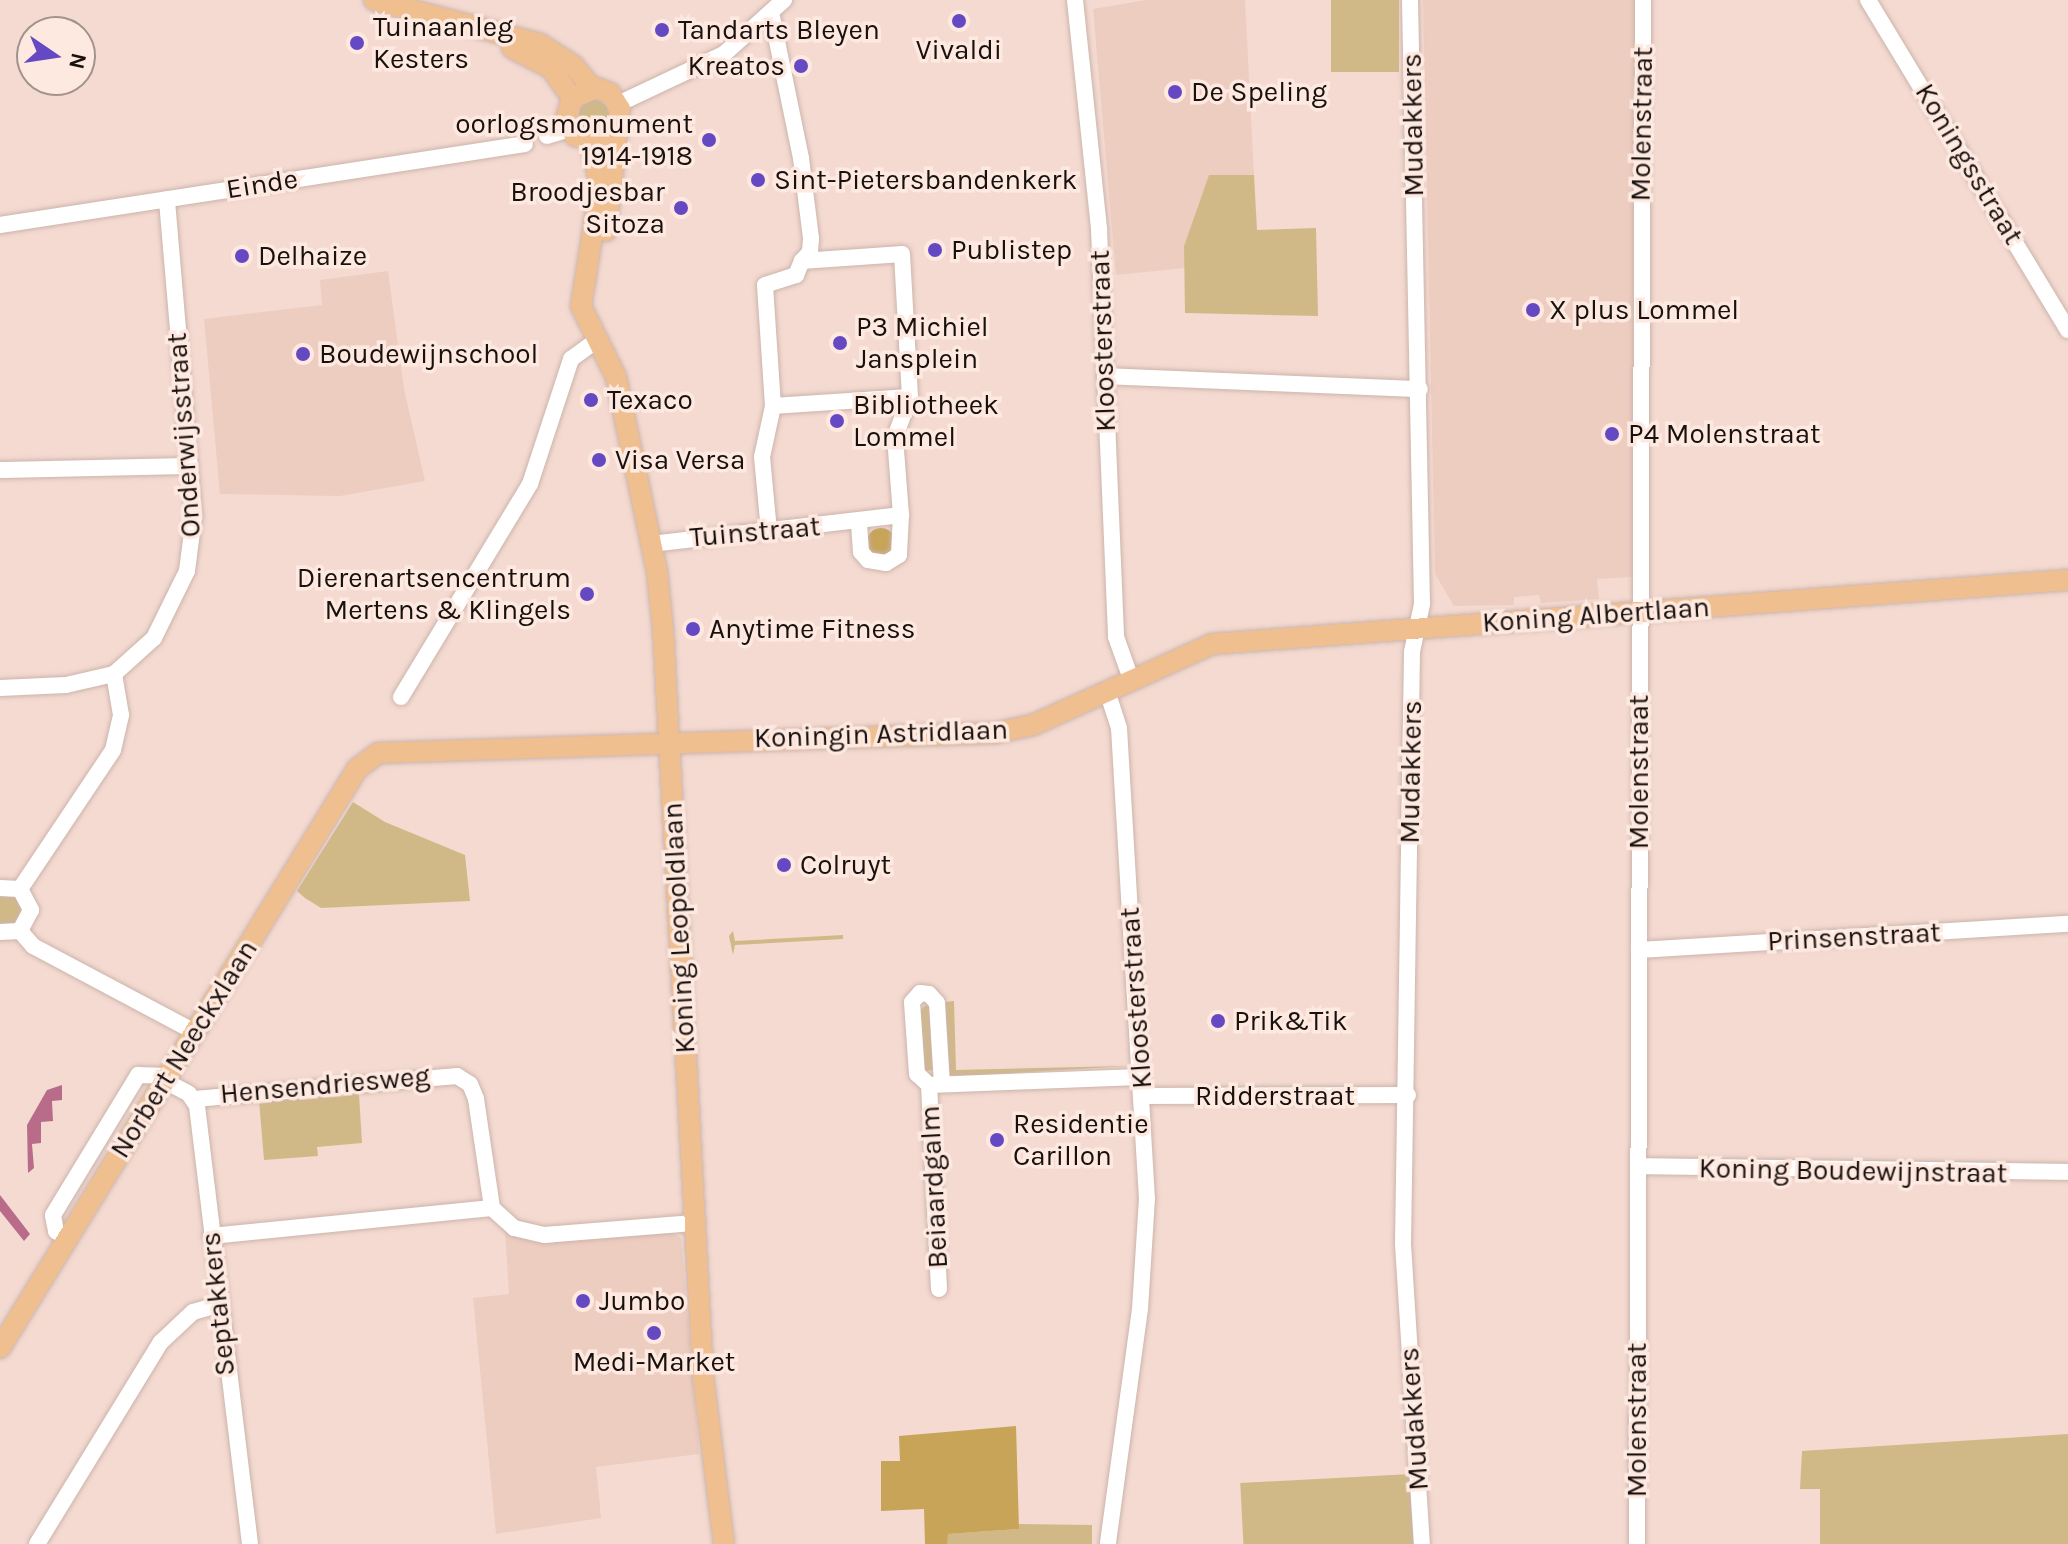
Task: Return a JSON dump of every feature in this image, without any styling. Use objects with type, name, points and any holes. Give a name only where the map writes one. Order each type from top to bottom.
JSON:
[{"type":"main road","points":[[374,0],[480,31],[520,38],[558,53],[591,87],[610,93],[618,104],[592,332]]},
{"type":"main road","points":[[480,31],[551,68],[572,98]]},
{"type":"main road","points":[[591,87],[572,98],[567,108],[570,129],[591,142],[599,168],[603,218]]},
{"type":"main road","points":[[591,142],[615,131]]},
{"type":"main road","name":"Koning Leopoldlaan","points":[[592,332],[616,377],[651,544],[663,629],[694,1223],[709,1442],[724,1544]]},
{"type":"main road","name":"Koning Albertlaan","points":[[1131,679],[1212,644],[2068,580]]},
{"type":"main road","name":"Koningin Astridlaan","points":[[373,755],[403,749],[995,733],[1033,725],[1131,679]]},
{"type":"main road","name":"Norbert Neeckxlaan","points":[[0,1348],[357,769],[373,755]]},
{"type":"street","points":[[618,104],[699,69],[724,54],[784,0]]},
{"type":"street","name":"Kloosterstraat","points":[[1075,0],[1099,229],[1116,637],[1131,679]]},
{"type":"street","name":"Mudakkers","points":[[1410,0],[1420,389],[1418,629],[1412,652],[1404,1257],[1422,1544]]},
{"type":"street","name":"Molenstraat","points":[[1637,1544],[1643,0]]},
{"type":"street","name":"Koningsstraat","points":[[1868,0],[2068,330]]},
{"type":"street","points":[[769,531],[762,457],[773,406],[765,285],[796,275],[810,252],[811,238],[771,12]]},
{"type":"street","points":[[547,136],[570,129]]},
{"type":"street","name":"Einde","points":[[0,225],[525,144]]},
{"type":"street","name":"Onderwijsstraat","points":[[0,688],[66,685],[114,674],[154,638],[181,591],[194,545],[167,199]]},
{"type":"street","points":[[802,261],[902,254],[910,397],[895,437],[901,515]]},
{"type":"street","points":[[401,697],[530,484],[571,359],[592,332]]},
{"type":"street","points":[[1105,376],[1420,389]]},
{"type":"street","points":[[773,406],[910,397]]},
{"type":"street","points":[[0,470],[190,466]]},
{"type":"street","name":"Tuinstraat","points":[[651,544],[901,515],[902,550],[886,563],[868,560],[861,552],[859,522]]},
{"type":"street","points":[[20,889],[113,750],[121,715],[114,674]]},
{"type":"street","name":"Kloosterstraat","points":[[1107,691],[1119,728],[1142,1096],[1143,1273],[1108,1544]]},
{"type":"street","points":[[0,888],[20,889]]},
{"type":"street","points":[[20,889],[31,910],[20,931]]},
{"type":"street","name":"Prinsenstraat","points":[[1639,950],[2068,924]]},
{"type":"street","points":[[20,931],[33,946],[195,1032]]},
{"type":"street","points":[[0,932],[20,931]]},
{"type":"street","name":"Beiaardgalm","points":[[939,1289],[935,1085],[937,1003],[929,994],[920,993],[912,1002],[917,1074],[935,1085],[1139,1077]]},
{"type":"street","name":"Hensendriesweg","points":[[195,1099],[457,1076],[470,1084],[476,1099],[492,1208]]},
{"type":"street","points":[[166,1079],[195,1099]]},
{"type":"street","name":"Ridderstraat","points":[[1142,1096],[1408,1095]]},
{"type":"street","name":"Septakkers","points":[[195,1099],[218,1305],[250,1544]]},
{"type":"street","name":"Koning Boudewijnstraat","points":[[1638,1166],[2068,1172]]},
{"type":"street","points":[[211,1236],[492,1208],[514,1228],[533,1235],[694,1223]]},
{"type":"street","points":[[37,1544],[161,1342],[193,1312],[218,1305]]},
{"type":"shaded area","name":"De Speling","points":[[1146,0],[1245,0],[1254,175],[1209,176],[1184,246],[1185,268],[1116,275],[1093,9]]},
{"type":"shaded area","points":[[1331,0],[1399,0],[1399,72],[1331,72]]},
{"type":"shaded area","name":"X plus Lommel","points":[[1423,0],[1640,0],[1633,577],[1597,579],[1599,599],[1541,603],[1539,595],[1514,597],[1514,605],[1454,606],[1435,574]]},
{"type":"shaded area","points":[[594,100],[605,104],[609,115],[605,126],[594,130],[583,126],[579,115],[583,104]]},
{"type":"shaded area","points":[[1209,175],[1254,175],[1257,230],[1316,228],[1318,316],[1185,313],[1184,246]]},
{"type":"shaded area","name":"Boudewijnschool","points":[[388,271],[404,389],[425,481],[340,496],[220,494],[204,319],[322,305],[320,280]]},
{"type":"shaded area","points":[[881,528],[891,532],[895,542],[891,552],[881,556],[871,552],[867,542],[871,532]]},
{"type":"shaded area","points":[[353,802],[385,822],[465,855],[470,901],[321,908],[305,898],[297,891]]},
{"type":"shaded area","points":[[0,896],[16,897],[23,910],[16,923],[0,924]]},
{"type":"shaded area","points":[[733,931],[735,941],[843,935],[843,939],[735,945],[733,955],[729,936]]},
{"type":"shaded area","points":[[954,1001],[956,1070],[1129,1066],[948,1077],[945,1002]]},
{"type":"shaded area","points":[[926,1005],[931,1009],[935,1061],[933,1070],[924,1071],[917,1013]]},
{"type":"shaded area","points":[[62,1085],[62,1100],[52,1101],[53,1121],[41,1122],[41,1143],[32,1144],[34,1168],[28,1173],[27,1125],[47,1090]]},
{"type":"shaded area","points":[[359,1094],[362,1143],[317,1147],[318,1156],[264,1160],[259,1101]]},
{"type":"shaded area","points":[[0,1195],[30,1234],[24,1241],[0,1211]]},
{"type":"shaded area","points":[[505,1230],[533,1242],[670,1232],[681,1238],[699,1454],[596,1467],[601,1518],[496,1534],[473,1298],[509,1294]]},
{"type":"shaded area","points":[[1016,1426],[1019,1529],[948,1534],[947,1544],[925,1544],[924,1509],[881,1511],[881,1461],[900,1461],[899,1436]]},
{"type":"shaded area","points":[[2068,1434],[2068,1544],[1820,1544],[1820,1489],[1800,1489],[1802,1451]]},
{"type":"shaded area","points":[[1411,1474],[1415,1544],[1243,1544],[1240,1483]]},
{"type":"shaded area","points":[[1019,1524],[1092,1525],[1092,1544],[947,1544],[947,1534],[1018,1529]]},
{"type":"place","name":"Vivaldi","points":[[959,21]]},
{"type":"place","name":"Tandarts Bleyen","points":[[662,30]]},
{"type":"place","name":"Tuinaanleg Kesters","points":[[357,43]]},
{"type":"place","name":"Kreatos","points":[[801,66]]},
{"type":"place","name":"De Speling","points":[[1175,92]]},
{"type":"place","name":"oorlogsmonument 1914-1918","points":[[709,140]]},
{"type":"place","name":"Sint-Pietersbandenkerk","points":[[758,180]]},
{"type":"place","name":"Broodjesbar Sitoza","points":[[681,208]]},
{"type":"place","name":"Publistep","points":[[935,250]]},
{"type":"place","name":"Delhaize","points":[[242,256]]},
{"type":"place","name":"X plus Lommel","points":[[1533,310]]},
{"type":"place","name":"P3 Michiel Jansplein","points":[[840,343]]},
{"type":"place","name":"Boudewijnschool","points":[[303,354]]},
{"type":"place","name":"Texaco","points":[[591,400]]},
{"type":"place","name":"Bibliotheek Lommel","points":[[837,421]]},
{"type":"place","name":"P4 Molenstraat","points":[[1612,434]]},
{"type":"place","name":"Visa Versa","points":[[599,460]]},
{"type":"place","name":"Dierenartsencentrum Mertens & Klingels","points":[[587,594]]},
{"type":"place","name":"Anytime Fitness","points":[[693,629]]},
{"type":"place","name":"Colruyt","points":[[784,865]]},
{"type":"place","name":"Prik&Tik","points":[[1218,1021]]},
{"type":"place","name":"Residentie Carillon","points":[[997,1140]]},
{"type":"place","name":"Jumbo","points":[[583,1301]]},
{"type":"place","name":"Medi-Market","points":[[654,1333]]}]
